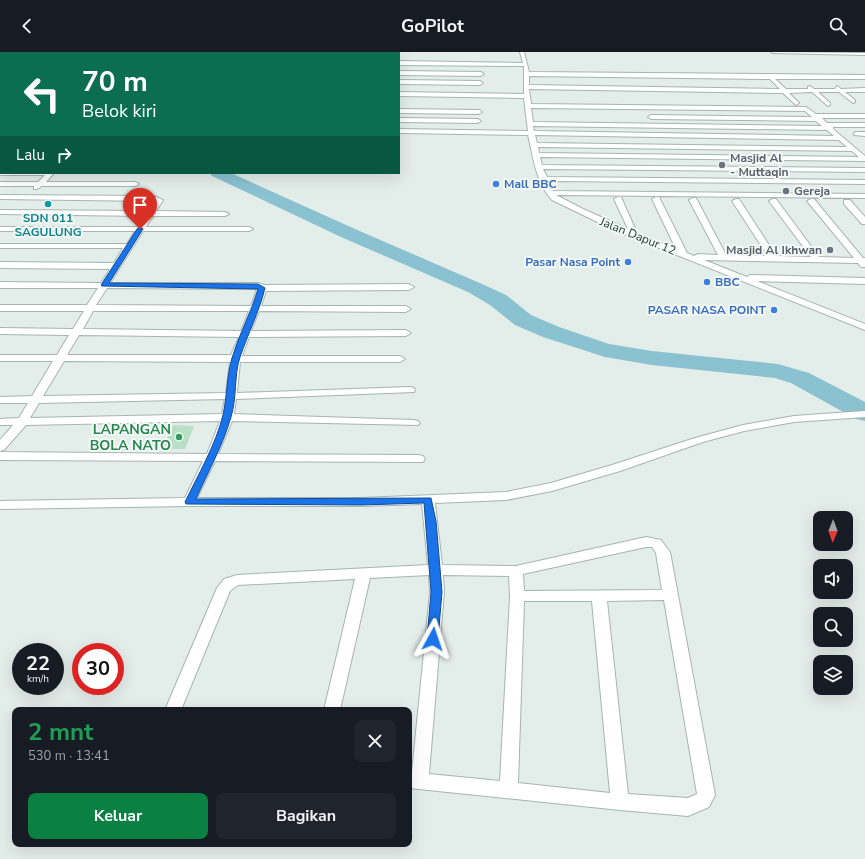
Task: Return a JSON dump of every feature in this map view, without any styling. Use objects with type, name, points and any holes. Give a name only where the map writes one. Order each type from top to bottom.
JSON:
[{"type":"street","points":[[522,52],[526,65],[526,87],[531,133],[539,167],[552,195]]},
{"type":"street","points":[[773,52],[865,54]]},
{"type":"street","points":[[400,63],[526,65]]},
{"type":"street","points":[[421,101],[479,102],[481,64]]},
{"type":"street","points":[[400,73],[481,74]]},
{"type":"street","points":[[527,74],[865,77]]},
{"type":"street","points":[[561,74],[566,91]]},
{"type":"street","points":[[587,74],[594,94]]},
{"type":"street","points":[[611,74],[621,95]]},
{"type":"street","points":[[638,75],[651,96]]},
{"type":"street","points":[[666,76],[678,96]]},
{"type":"street","points":[[692,76],[709,99]]},
{"type":"street","points":[[718,76],[739,99]]},
{"type":"street","points":[[745,76],[765,99]]},
{"type":"street","points":[[400,94],[796,103],[771,77]]},
{"type":"street","points":[[798,77],[828,104]]},
{"type":"street","points":[[823,77],[853,101]]},
{"type":"street","points":[[850,77],[865,89]]},
{"type":"street","points":[[400,82],[480,83]]},
{"type":"street","points":[[526,87],[566,91],[592,88],[785,91],[865,89]]},
{"type":"street","points":[[528,106],[662,109],[806,109],[818,117],[865,159]]},
{"type":"street","points":[[591,107],[628,194]]},
{"type":"street","points":[[662,109],[665,117],[685,147],[715,198]]},
{"type":"street","points":[[732,109],[863,263]]},
{"type":"street","points":[[400,111],[479,110],[478,132]]},
{"type":"street","points":[[529,115],[536,116]]},
{"type":"street","points":[[642,117],[739,119],[865,116]]},
{"type":"street","points":[[400,120],[478,121]]},
{"type":"street","points":[[530,124],[747,127],[829,127],[865,125]]},
{"type":"street","points":[[400,131],[840,138]]},
{"type":"street","points":[[856,134],[865,134]]},
{"type":"street","points":[[535,145],[853,149]]},
{"type":"street","points":[[536,155],[865,159]]},
{"type":"street","points":[[539,167],[865,170]]},
{"type":"street","points":[[0,228],[50,174]]},
{"type":"street","points":[[544,179],[865,182]]},
{"type":"street","points":[[0,184],[135,184]]},
{"type":"street","points":[[552,195],[628,194],[865,202]]},
{"type":"street","points":[[552,195],[618,199],[693,200],[715,198],[736,201],[773,201],[865,196]]},
{"type":"street","name":"Jalan Dapur 12","points":[[552,195],[580,211],[634,235],[865,327]]},
{"type":"street","points":[[0,197],[154,198],[159,200],[104,285],[22,422],[0,447]]},
{"type":"street","points":[[618,199],[634,235]]},
{"type":"street","points":[[656,199],[686,255],[863,263]]},
{"type":"street","points":[[693,200],[723,257]]},
{"type":"street","points":[[736,201],[774,259]]},
{"type":"street","points":[[773,201],[817,260]]},
{"type":"street","points":[[846,202],[865,222]]},
{"type":"street","points":[[0,212],[226,214]]},
{"type":"street","points":[[0,228],[249,230]]},
{"type":"street","points":[[0,246],[129,246]]},
{"type":"street","points":[[0,265],[116,266]]},
{"type":"street","points":[[743,278],[865,281]]},
{"type":"street","points":[[0,285],[258,286],[262,288],[409,287]]},
{"type":"street","points":[[189,502],[211,458],[227,417],[236,358],[256,310],[262,288]]},
{"type":"street","points":[[0,308],[256,310],[406,309]]},
{"type":"street","points":[[0,331],[246,334],[406,333]]},
{"type":"street","points":[[0,358],[400,358]]},
{"type":"street","points":[[0,400],[231,396],[410,390]]},
{"type":"street","points":[[0,505],[189,502],[354,502],[506,496],[552,487],[724,433],[794,419],[865,414]]},
{"type":"street","points":[[0,422],[227,417],[414,423]]},
{"type":"street","points":[[0,456],[420,459]]},
{"type":"street","points":[[174,707],[224,588],[229,583],[245,578],[435,570],[516,572],[651,542],[660,546],[663,552],[706,795],[703,801],[688,807],[620,802],[415,780],[437,592],[435,570],[428,500]]},
{"type":"street","points":[[509,790],[517,596],[516,572]]},
{"type":"street","points":[[333,707],[364,574]]},
{"type":"street","points":[[517,596],[670,594]]},
{"type":"street","points":[[599,596],[620,802]]},
{"type":"green space","name":"LAPANGAN BOLA NATO","points":[[173,425],[194,426],[185,449],[162,449]]},
{"type":"waterway","points":[[220,174],[348,233],[475,288],[498,300],[523,320],[551,332],[605,350],[652,358],[778,371],[800,378],[865,413]]},
{"type":"place","name":"Masjid Al - Muttaqin","points":[[722,165]]},
{"type":"place","name":"Mall BBC","points":[[496,184]]},
{"type":"place","name":"Gereja","points":[[786,191]]},
{"type":"place","name":"SDN 011 SAGULUNG","points":[[48,204]]},
{"type":"place","name":"Masjid Al Ikhwan","points":[[830,250]]},
{"type":"place","name":"Pasar Nasa Point","points":[[628,262]]},
{"type":"place","name":"BBC","points":[[707,282]]},
{"type":"place","name":"PASAR NASA POINT","points":[[774,310]]},
{"type":"place","name":"LAPANGAN BOLA NATO","points":[[179,437]]},
{"type":"route","points":[[140,229],[104,285],[258,286],[262,288],[256,310],[236,358],[227,417],[211,458],[189,502],[361,502],[428,500],[437,592],[433,639]]}]
